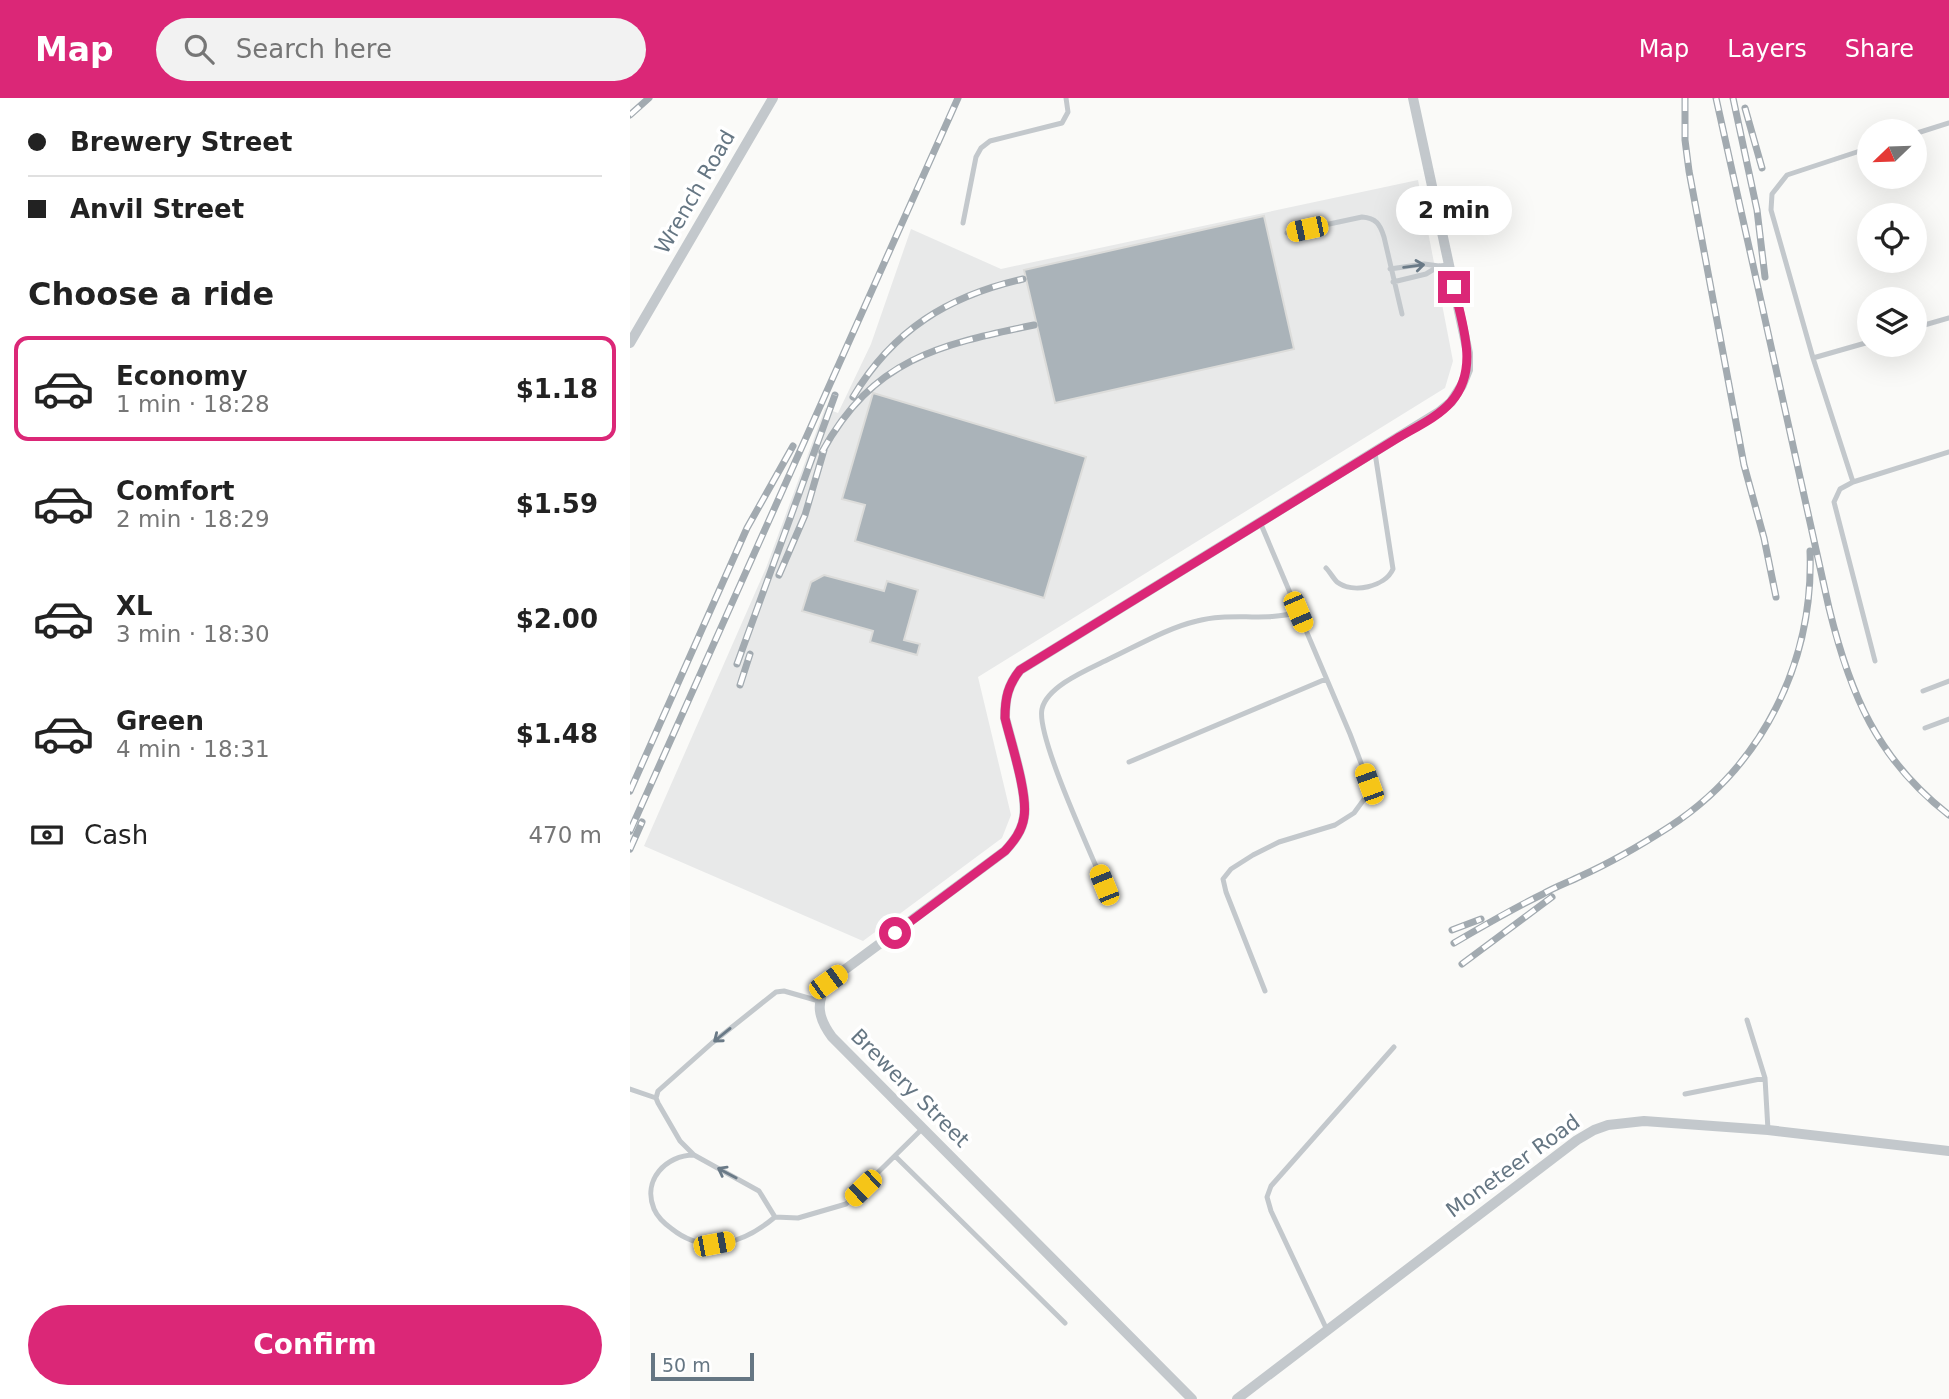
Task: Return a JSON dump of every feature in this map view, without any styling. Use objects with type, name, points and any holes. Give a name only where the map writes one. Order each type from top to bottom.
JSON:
[{"type":"street","name":"Wrench Road","points":[[630,342],[773,98]]},
{"type":"street","points":[[819,1001],[828,982],[1005,851],[1014,841],[1022,826],[1025,802],[1005,718],[1005,705],[1006,692],[1020,670],[1375,453],[1451,402],[1468,370],[1468,353],[1444,266],[1413,98]]},
{"type":"street","name":"Brewery Street","points":[[819,1001],[821,1019],[832,1037],[1192,1399]]},
{"type":"street","name":"Moneteer Road","points":[[1237,1399],[1577,1140],[1608,1125],[1644,1121],[1768,1130],[1949,1151]]},
{"type":"lane","points":[[963,223],[976,157],[981,148],[990,141],[1062,123],[1068,112],[1066,98]]},
{"type":"lane","points":[[1927,130],[1949,123]]},
{"type":"lane","points":[[1853,482],[1813,358],[1771,210],[1772,194],[1787,175],[1857,152]]},
{"type":"lane","points":[[1287,233],[1362,216],[1372,218],[1380,225],[1402,314]]},
{"type":"lane","points":[[1390,269],[1424,264],[1444,266]]},
{"type":"lane","points":[[1394,282],[1426,274],[1444,266]]},
{"type":"lane","points":[[1927,324],[1949,318]]},
{"type":"lane","points":[[1813,358],[1857,345]]},
{"type":"lane","points":[[1875,661],[1833,502],[1840,489],[1853,482],[1949,452]]},
{"type":"lane","points":[[1326,568],[1337,581],[1349,587],[1368,587],[1379,583],[1390,576],[1393,569],[1375,453]]},
{"type":"lane","points":[[1260,522],[1369,784],[1365,798],[1354,813],[1335,825],[1279,842],[1253,855],[1231,869],[1223,879],[1265,990]]},
{"type":"lane","points":[[1104,885],[1058,775],[1041,723],[1042,707],[1054,690],[1096,665],[1197,620],[1273,618],[1298,612]]},
{"type":"lane","points":[[1129,761],[1326,679]]},
{"type":"lane","points":[[1923,691],[1949,681]]},
{"type":"lane","points":[[1925,728],[1949,719]]},
{"type":"lane","points":[[656,1098],[658,1091],[712,1043],[776,992],[784,991],[819,1001]]},
{"type":"lane","points":[[1747,1020],[1765,1078],[1768,1130]]},
{"type":"lane","points":[[1327,1330],[1267,1197],[1270,1186],[1394,1047]]},
{"type":"lane","points":[[1685,1094],[1765,1078]]},
{"type":"lane","points":[[630,1089],[656,1098],[680,1141],[694,1155],[759,1191],[775,1217]]},
{"type":"lane","points":[[694,1155],[684,1155],[671,1160],[659,1170],[651,1184],[654,1212],[680,1235],[696,1244],[714,1244],[750,1234],[775,1217],[798,1218],[846,1204],[922,1129]]},
{"type":"lane","points":[[895,1156],[1065,1322]]},
{"type":"shaded area","points":[[1418,180],[1453,361],[1445,388],[978,677],[1011,815],[1002,838],[863,941],[644,846],[766,568],[825,408],[838,413],[871,344],[911,229],[1001,269]]},
{"type":"building","points":[[1264,216],[1294,349],[1055,403],[1024,270]]},
{"type":"building","points":[[873,393],[1086,457],[1044,598],[855,541],[865,505],[842,499]]},
{"type":"building","points":[[824,575],[884,591],[887,581],[918,590],[904,640],[920,644],[917,655],[870,642],[873,631],[802,611],[811,582]]},
{"type":"railway","points":[[630,115],[649,98]]},
{"type":"railway","points":[[630,831],[958,98]]},
{"type":"railway","points":[[1685,98],[1685,140],[1689,171],[1744,465],[1764,538],[1776,597]]},
{"type":"railway","points":[[1716,98],[1829,608],[1846,669],[1857,697],[1885,748],[1924,794],[1949,815]]},
{"type":"railway","points":[[1733,98],[1757,210],[1765,277]]},
{"type":"railway","points":[[1745,108],[1762,168]]},
{"type":"railway","points":[[853,397],[886,353],[925,319],[970,295],[1023,279]]},
{"type":"railway","points":[[822,452],[842,421],[863,396],[886,376],[911,361],[968,340],[1034,325]]},
{"type":"railway","points":[[737,664],[835,395]]},
{"type":"railway","points":[[630,791],[747,528],[793,446]]},
{"type":"railway","points":[[779,575],[805,515],[824,450]]},
{"type":"railway","points":[[1454,943],[1648,840],[1702,802],[1731,774],[1756,742],[1792,671],[1803,632],[1809,592],[1810,551]]},
{"type":"railway","points":[[740,685],[750,654]]},
{"type":"railway","points":[[630,849],[642,822]]},
{"type":"railway","points":[[1462,964],[1552,897]]},
{"type":"railway","points":[[1452,930],[1481,919]]},
{"type":"route","points":[[895,933],[1005,851],[1022,826],[1025,802],[1005,718],[1006,692],[1020,670],[1396,439],[1451,402],[1468,370],[1468,353],[1454,287]]}]
